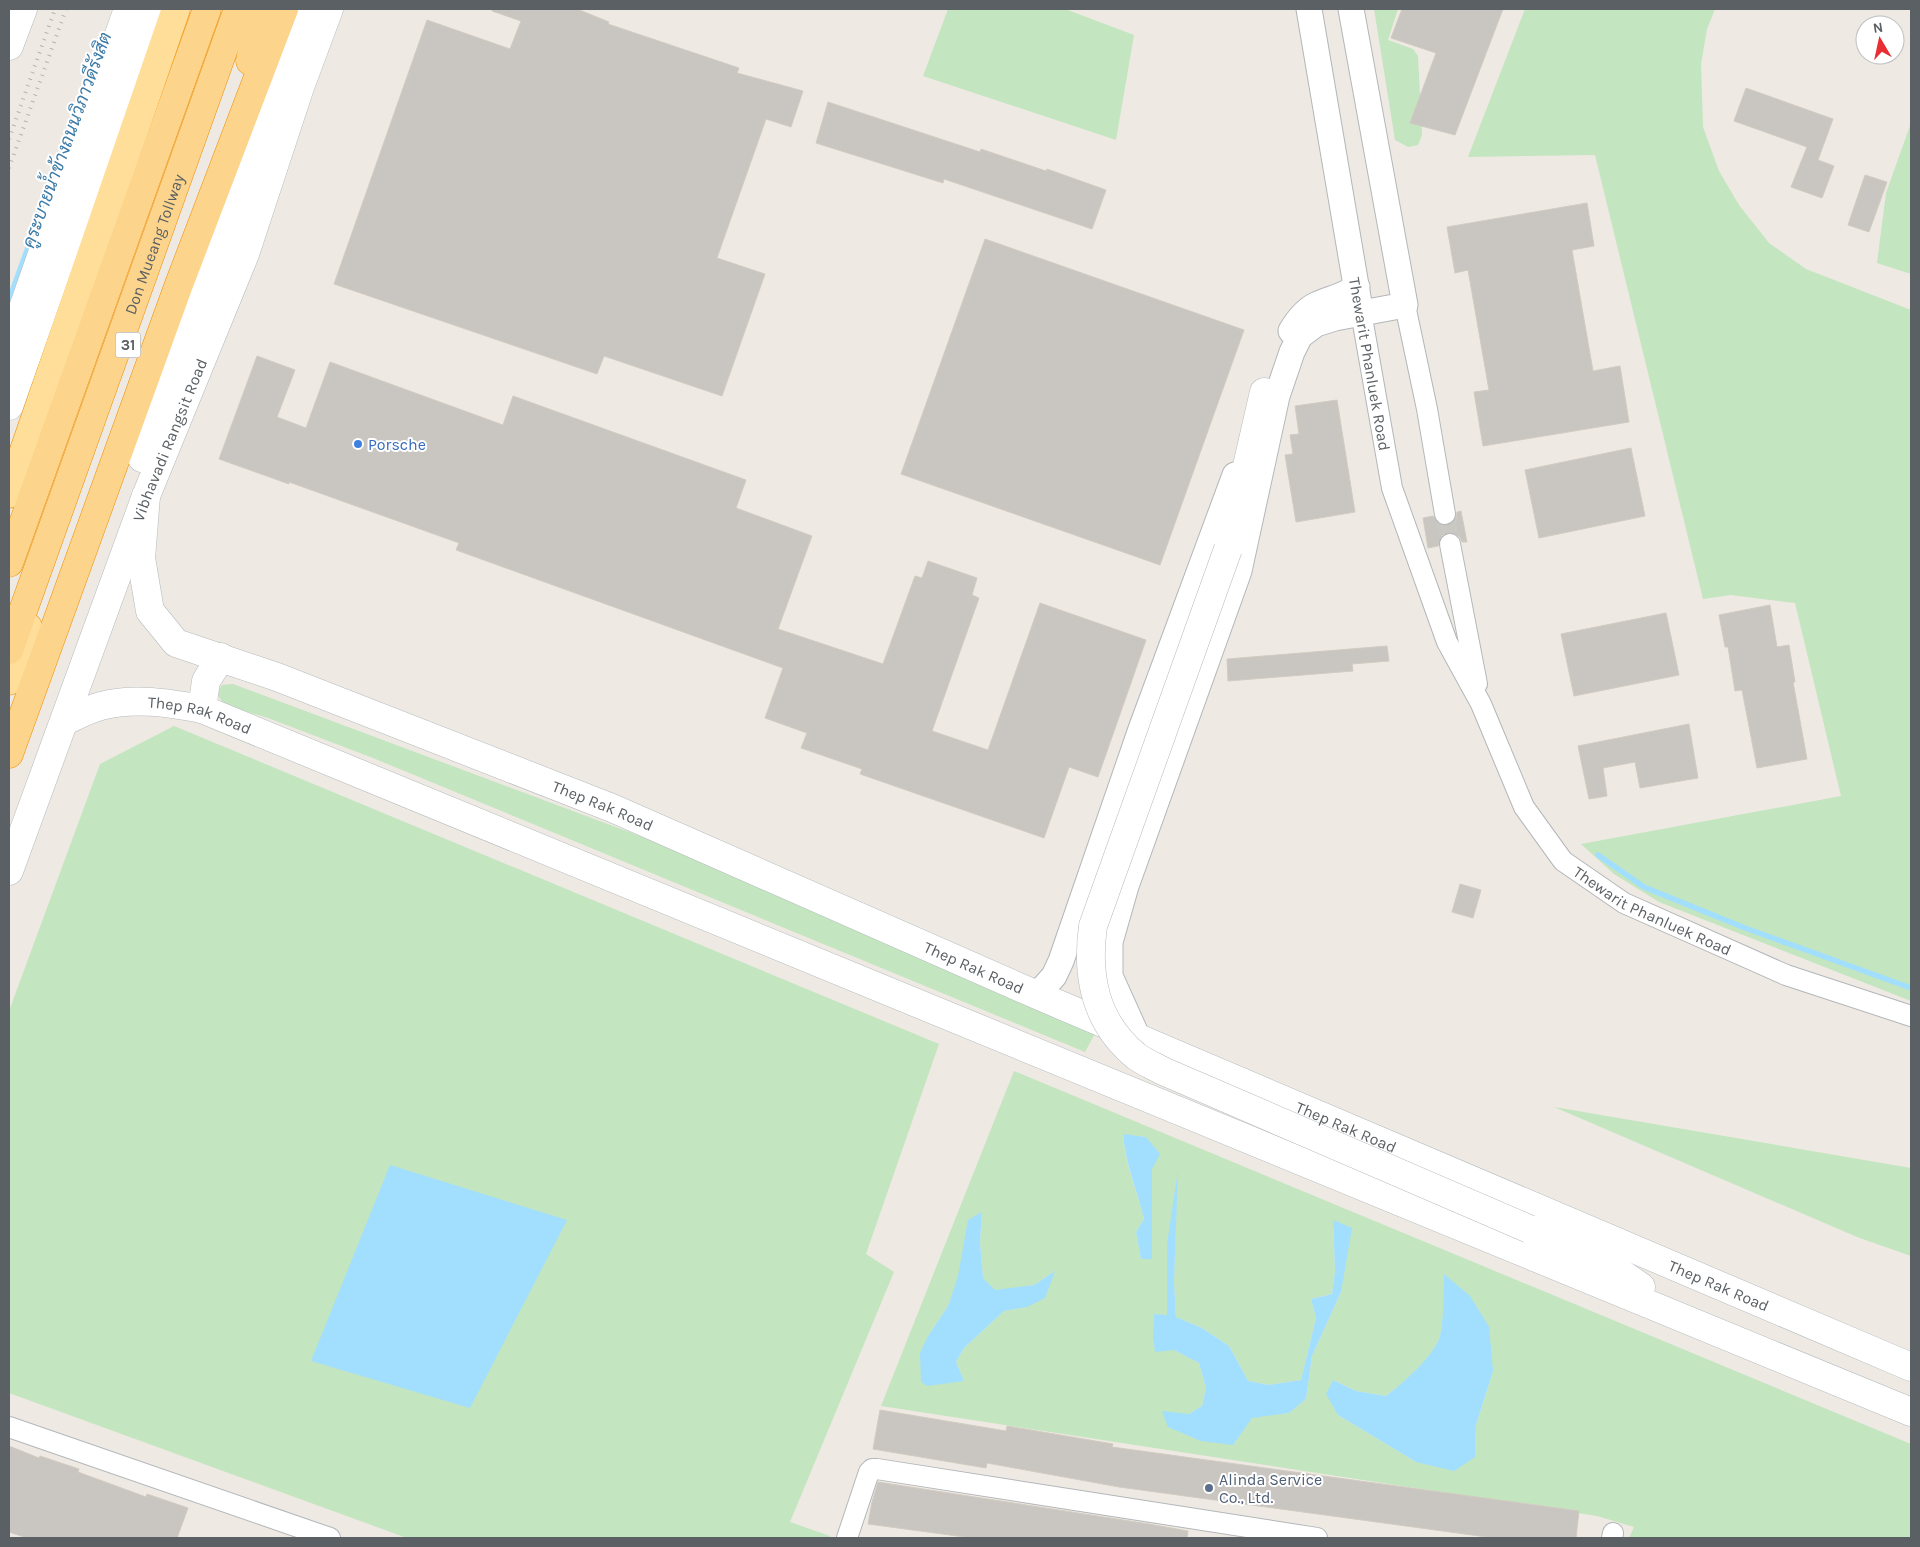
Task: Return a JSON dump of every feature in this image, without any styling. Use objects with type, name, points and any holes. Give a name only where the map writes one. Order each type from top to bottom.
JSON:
[{"type":"highway","points":[[9,494],[176,9]]},
{"type":"highway","name":"Don Mueang Tollway","points":[[9,563],[207,9]]},
{"type":"highway","name":"Don Mueang Tollway","points":[[9,650],[238,9]]},
{"type":"highway","name":"31","points":[[9,681],[248,9]]},
{"type":"highway","points":[[236,136],[261,9]]},
{"type":"highway","points":[[9,754],[178,287],[284,9]]},
{"type":"main road","points":[[9,46],[23,9]]},
{"type":"main road","points":[[9,348],[128,9]]},
{"type":"main road","points":[[9,406],[149,9]]},
{"type":"main road","points":[[46,774],[58,708],[72,657],[304,9]]},
{"type":"main road","name":"Vibhavadi Rangsit Road","points":[[9,871],[146,496],[245,254],[300,86],[329,9]]},
{"type":"main road","points":[[1264,392],[1236,524],[1228,549],[1093,926],[1090,950],[1092,984],[1101,1010],[1116,1036],[1137,1057],[1163,1071],[1611,1266],[1686,1318]]},
{"type":"main road","name":"Thep Rak Road","points":[[146,496],[141,558],[150,611],[176,642],[221,657],[612,808],[1037,995],[1911,1367]]},
{"type":"main road","points":[[202,709],[206,681],[221,657]]},
{"type":"main road","name":"Thep Rak Road","points":[[65,721],[102,706],[141,702],[153,701],[202,709],[1911,1412]]},
{"type":"street","name":"Thewarit Phanluek Road","points":[[1309,9],[1392,488],[1447,642],[1482,704],[1524,807],[1563,861],[1633,908],[1786,975],[1911,1016]]},
{"type":"street","points":[[1351,9],[1405,305],[1427,409],[1445,514]]},
{"type":"street","points":[[1037,995],[1054,976],[1069,937],[1141,729],[1264,392],[1289,334],[1300,318],[1316,305],[1344,296],[1356,286]]},
{"type":"street","points":[[1137,1036],[1110,976],[1110,942],[1126,886],[1239,571],[1277,396],[1292,352],[1300,336],[1316,324],[1361,312],[1405,305]]},
{"type":"street","name":"Thewarit Phanluek Road","points":[[1450,544],[1482,704]]},
{"type":"street","points":[[1069,937],[1077,955],[1085,957],[1102,951],[1110,942]]},
{"type":"street","points":[[9,1427],[330,1538]]},
{"type":"street","points":[[847,1538],[868,1472],[872,1469],[1317,1538]]},
{"type":"green space","points":[[948,9],[1065,9],[1134,35],[1116,140],[923,76]]},
{"type":"green space","points":[[1374,9],[1398,9],[1388,40],[1413,49],[1418,56],[1422,135],[1418,145],[1408,147],[1395,140]]},
{"type":"green space","points":[[1525,9],[1715,9],[1707,29],[1701,64],[1703,127],[1719,171],[1739,205],[1769,243],[1806,269],[1911,310],[1911,1001],[1659,902],[1614,874],[1581,844],[1841,796],[1795,603],[1731,595],[1703,599],[1595,155],[1468,157]]},
{"type":"green space","points":[[1911,123],[1911,274],[1877,263],[1886,193]]},
{"type":"green space","points":[[233,684],[688,854],[1097,1030],[1085,1052],[373,758],[268,718],[224,705],[217,693],[222,685]]},
{"type":"green space","points":[[174,726],[939,1044],[866,1254],[894,1272],[790,1522],[830,1536],[829,1538],[407,1538],[9,1393],[9,1011],[100,764]]},
{"type":"green space","points":[[1014,1071],[1911,1444],[1911,1538],[1629,1538],[1634,1527],[1597,1516],[881,1406]],"holes":[[[1123,1135],[1146,1137],[1152,1169],[1152,1259],[1141,1258],[1136,1232],[1144,1219],[1124,1146]],[[1177,1176],[1174,1282],[1176,1317],[1202,1328],[1229,1346],[1248,1381],[1269,1385],[1301,1380],[1316,1318],[1311,1299],[1332,1294],[1335,1271],[1333,1221],[1341,1292],[1312,1356],[1306,1399],[1289,1413],[1252,1417],[1233,1445],[1189,1414],[1202,1406],[1206,1388],[1199,1363],[1174,1350],[1154,1314],[1167,1316]],[[982,1212],[980,1242],[983,1278],[995,1291],[1034,1285],[1055,1271],[1027,1307],[1004,1311],[964,1348],[956,1362],[964,1381],[947,1382],[928,1336],[948,1306]],[[1444,1274],[1493,1371],[1476,1425],[1475,1456],[1416,1462],[1338,1415],[1333,1380],[1356,1391],[1386,1396],[1409,1377],[1432,1352],[1440,1336],[1443,1313]]]},
{"type":"green space","points":[[1554,1107],[1911,1168],[1911,1256],[1857,1237]]},
{"type":"water","points":[[1123,1134],[1146,1137],[1160,1154],[1152,1169],[1152,1259],[1141,1259],[1136,1232],[1144,1219],[1129,1166]]},
{"type":"water","points":[[390,1165],[567,1220],[470,1408],[311,1361]]},
{"type":"water","points":[[1178,1170],[1174,1282],[1176,1317],[1202,1328],[1229,1346],[1248,1381],[1269,1385],[1301,1380],[1316,1318],[1311,1299],[1332,1294],[1335,1271],[1333,1220],[1352,1228],[1341,1292],[1312,1356],[1306,1399],[1289,1413],[1252,1418],[1233,1445],[1201,1441],[1168,1427],[1162,1411],[1189,1414],[1202,1406],[1206,1388],[1199,1363],[1174,1350],[1155,1352],[1153,1337],[1154,1314],[1167,1315],[1167,1244]]},
{"type":"water","points":[[982,1212],[980,1242],[983,1278],[995,1290],[1034,1285],[1055,1271],[1045,1298],[1027,1307],[1004,1311],[964,1348],[956,1362],[964,1381],[927,1386],[921,1382],[920,1353],[928,1336],[948,1306],[958,1276],[968,1220]]},
{"type":"water","points":[[1444,1274],[1470,1296],[1489,1327],[1493,1371],[1476,1425],[1475,1457],[1454,1471],[1416,1462],[1338,1415],[1326,1394],[1333,1380],[1356,1391],[1386,1396],[1417,1369],[1432,1352],[1440,1336],[1443,1313]]},
{"type":"building","points":[[492,9],[577,9],[609,22],[608,24],[739,68],[737,73],[803,91],[791,127],[766,119],[717,258],[765,274],[722,396],[604,356],[597,374],[334,284],[427,20],[510,49],[521,21],[492,11]]},
{"type":"building","points":[[1402,9],[1503,9],[1455,135],[1410,123],[1436,53],[1391,38]]},
{"type":"building","points":[[1746,88],[1833,119],[1818,160],[1834,166],[1822,198],[1791,187],[1807,147],[1734,121]]},
{"type":"building","points":[[828,102],[980,152],[981,149],[1046,171],[1047,169],[1106,190],[1092,229],[944,179],[943,183],[816,143]]},
{"type":"building","points":[[1865,175],[1887,182],[1869,232],[1848,225]]},
{"type":"building","points":[[1587,203],[1594,246],[1572,250],[1593,371],[1620,366],[1629,422],[1483,446],[1474,392],[1489,390],[1468,270],[1455,273],[1447,227]]},
{"type":"building","points":[[985,239],[1244,330],[1160,565],[901,474]]},
{"type":"building","points":[[257,356],[295,370],[277,417],[306,428],[330,362],[503,425],[513,396],[746,480],[736,508],[812,536],[778,629],[883,664],[915,576],[922,578],[928,561],[977,578],[972,595],[979,598],[932,731],[988,750],[1040,603],[1146,640],[1098,777],[1069,767],[1044,838],[860,774],[862,769],[801,748],[807,733],[765,718],[783,668],[456,550],[459,543],[219,459]]},
{"type":"building","points":[[1337,400],[1355,512],[1296,522],[1285,455],[1293,454],[1290,435],[1299,434],[1295,406]]},
{"type":"building","points":[[1631,448],[1645,516],[1539,538],[1525,470]]},
{"type":"building","points":[[1461,511],[1467,542],[1462,542],[1459,536],[1448,532],[1442,535],[1438,546],[1428,548],[1423,518],[1433,516],[1440,525],[1447,526],[1456,519],[1457,512]]},
{"type":"building","points":[[1770,605],[1777,647],[1789,645],[1795,682],[1793,682],[1807,759],[1757,768],[1742,690],[1735,691],[1728,647],[1725,647],[1719,615]]},
{"type":"building","points":[[1666,613],[1679,675],[1574,696],[1561,634]]},
{"type":"building","points":[[1387,646],[1389,661],[1352,664],[1353,671],[1228,681],[1227,659]]},
{"type":"building","points":[[1689,724],[1698,778],[1640,788],[1635,762],[1603,768],[1607,796],[1589,799],[1578,746]]},
{"type":"building","points":[[1460,884],[1481,890],[1473,918],[1452,912]]},
{"type":"building","points":[[880,1410],[1006,1431],[1007,1426],[1113,1444],[1112,1447],[1579,1511],[1576,1538],[1494,1538],[1119,1487],[987,1463],[986,1468],[873,1449]]},
{"type":"building","points":[[9,1446],[39,1458],[40,1456],[79,1469],[78,1472],[146,1497],[147,1494],[188,1508],[177,1538],[27,1538],[9,1532]]},
{"type":"building","points":[[878,1482],[1188,1531],[1187,1538],[972,1538],[868,1524]]},
{"type":"waterway","name":"คูระบายน้ำข้างถนนวิภาวดีรังสิต","points":[[9,300],[89,79]]},
{"type":"waterway","points":[[1598,855],[1644,887],[1745,928],[1911,988]]},
{"type":"tunnel","points":[[1445,514],[1450,544]]},
{"type":"railway","points":[[9,139],[55,9]]},
{"type":"railway","points":[[9,168],[66,9]]},
{"type":"place","name":"Porsche","points":[[358,444]]},
{"type":"place","name":"Alinda Service Co., Ltd.","points":[[1209,1488]]}]
